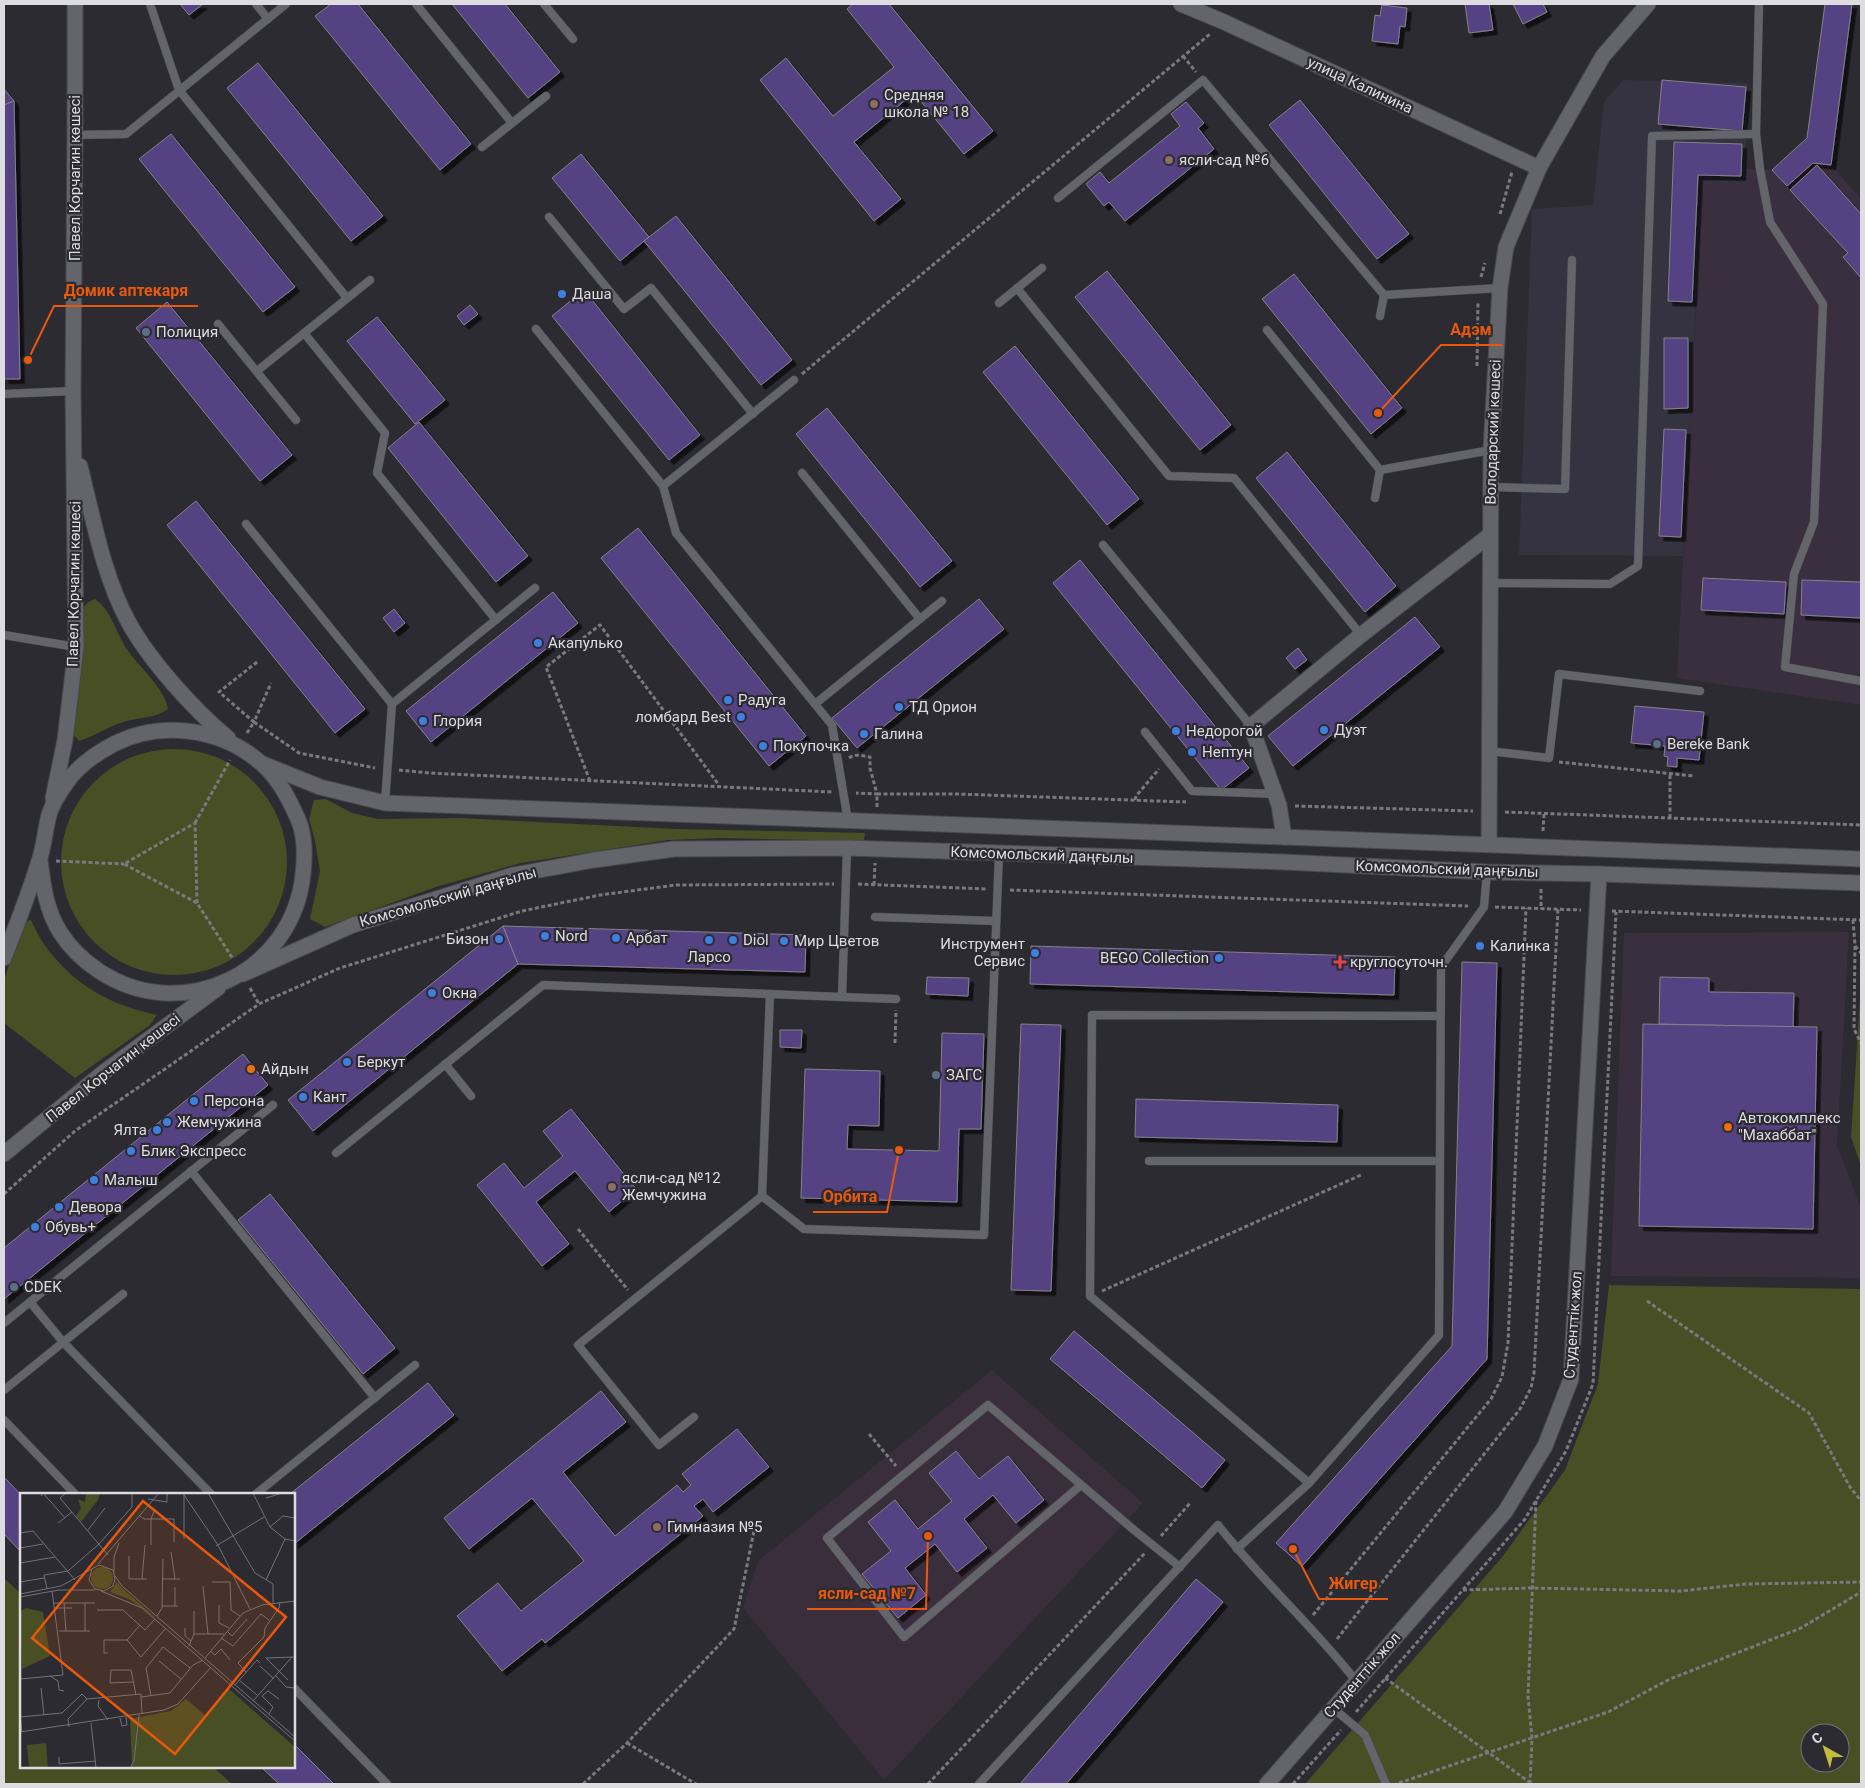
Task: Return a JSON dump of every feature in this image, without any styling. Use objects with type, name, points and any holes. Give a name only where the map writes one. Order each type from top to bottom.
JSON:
[{"type":"street","name":"Павел Корчагин көшесі","points":[[40,860],[65,740],[76,647],[73,391],[75,4]]},
{"type":"street","name":"улица Калинина","points":[[1181,4],[1224,22],[1539,168]]},
{"type":"street","name":"Володарский көшесі","points":[[1489,844],[1491,450],[1500,288],[1506,247],[1539,168],[1603,56],[1648,4]]},
{"type":"street","name":"Павел Корчагин көшесі","points":[[74,443],[108,575],[129,622],[160,667],[213,726],[238,746]]},
{"type":"street","points":[[1284,862],[1284,837],[1277,800],[1251,726],[1361,635],[1490,534]]},
{"type":"street","points":[[40,860],[45,897],[60,931],[83,960],[114,981],[150,992],[188,993],[224,984],[243,974],[270,952],[290,923],[302,891],[305,856],[299,822],[285,791],[263,764],[238,746],[203,732],[165,729],[128,737],[95,754],[68,780],[49,813]]},
{"type":"street","name":"Комсомольский даңғылы","points":[[263,764],[320,787],[386,802],[1861,858]]},
{"type":"street","name":"Комсомольский даңғылы","points":[[243,974],[354,925],[513,875],[594,860],[674,849],[847,848],[1284,862],[1487,872],[1861,883]]},
{"type":"street","points":[[1774,880],[1775,855]]},
{"type":"street","points":[[4,958],[40,860]]},
{"type":"street","name":"Студенттік жол","points":[[1267,1784],[1505,1512],[1545,1446],[1571,1379],[1599,874]]},
{"type":"street","name":"Павел Корчагин көшесі","points":[[4,1154],[104,1072],[224,984]]},
{"type":"lane","points":[[150,4],[179,90],[347,298]]},
{"type":"lane","points":[[256,4],[268,19]]},
{"type":"lane","points":[[75,135],[126,134],[286,4]]},
{"type":"lane","points":[[416,4],[512,123]]},
{"type":"lane","points":[[544,4],[573,39]]},
{"type":"lane","points":[[1759,4],[1756,134],[1760,169],[1770,222],[1823,304],[1814,522],[1794,574],[1785,668],[1861,681]]},
{"type":"lane","points":[[1058,198],[1203,80],[1384,295]]},
{"type":"lane","points":[[482,148],[546,96]]},
{"type":"lane","points":[[1490,583],[1610,584],[1638,566],[1652,136],[1756,134]]},
{"type":"lane","points":[[549,217],[624,309],[651,288],[753,414]]},
{"type":"lane","points":[[1490,488],[1565,489],[1572,260]]},
{"type":"lane","points":[[998,303],[1042,268]]},
{"type":"lane","points":[[257,371],[370,280]]},
{"type":"lane","points":[[1017,288],[1169,476],[1234,478],[1361,635]]},
{"type":"lane","points":[[1384,295],[1500,288]]},
{"type":"lane","points":[[1380,316],[1384,295]]},
{"type":"lane","points":[[218,324],[296,420]]},
{"type":"lane","points":[[536,329],[663,486],[676,533],[832,725],[848,821]]},
{"type":"lane","points":[[1267,330],[1380,470],[1375,498]]},
{"type":"lane","points":[[304,333],[385,433],[377,473],[496,620]]},
{"type":"lane","points":[[663,486],[794,380]]},
{"type":"lane","points":[[4,394],[73,391]]},
{"type":"lane","points":[[1380,470],[1491,450]]},
{"type":"lane","points":[[802,473],[920,619]]},
{"type":"lane","points":[[246,524],[392,704],[386,802]]},
{"type":"lane","points":[[1104,545],[1251,726]]},
{"type":"lane","points":[[392,704],[535,588]]},
{"type":"lane","points":[[815,704],[942,601]]},
{"type":"lane","points":[[4,634],[76,647]]},
{"type":"lane","points":[[1489,751],[1549,758],[1559,674],[1700,691]]},
{"type":"lane","points":[[1145,732],[1192,791],[1277,800]]},
{"type":"lane","points":[[842,997],[847,848]]},
{"type":"lane","points":[[762,1196],[804,1228],[984,1235],[999,853]]},
{"type":"lane","points":[[1237,1549],[1309,1483],[1439,1335],[1441,967],[1484,907],[1487,872]]},
{"type":"lane","points":[[875,917],[996,921]]},
{"type":"lane","points":[[336,1153],[543,985],[896,999]]},
{"type":"lane","points":[[694,1417],[659,1445],[578,1345],[762,1196],[770,994]]},
{"type":"lane","points":[[1309,1483],[1090,1296],[1092,1015],[1440,1016]]},
{"type":"lane","points":[[445,1064],[470,1096]]},
{"type":"lane","points":[[4,1323],[273,1105]]},
{"type":"lane","points":[[1149,1160],[1439,1162]]},
{"type":"lane","points":[[191,1171],[375,1398]]},
{"type":"lane","points":[[4,1390],[123,1294]]},
{"type":"lane","points":[[30,1302],[63,1342],[210,1493]]},
{"type":"lane","points":[[257,1493],[415,1366]]},
{"type":"lane","points":[[1081,1485],[904,1637],[828,1538],[988,1405],[1180,1567]]},
{"type":"lane","points":[[4,1420],[74,1493]]},
{"type":"lane","points":[[979,1784],[1218,1525],[1237,1549],[1330,1648],[1356,1681]]},
{"type":"lane","points":[[295,1689],[387,1784]]},
{"type":"lane","points":[[1333,1708],[1365,1735],[1386,1784]]},
{"type":"path","points":[[794,380],[1224,22]]},
{"type":"path","points":[[1183,56],[1203,80]]},
{"type":"path","points":[[590,781],[546,667],[600,625],[720,785]]},
{"type":"path","points":[[257,662],[219,692],[254,722],[299,753],[369,767],[429,773],[720,785],[877,794],[956,794],[1192,802]]},
{"type":"path","points":[[124,864],[195,822],[238,746],[254,722],[271,683]]},
{"type":"path","points":[[839,766],[852,755],[870,757],[870,768],[877,794]]},
{"type":"path","points":[[1549,758],[1563,764],[1694,776]]},
{"type":"path","points":[[1135,800],[1136,796],[1167,759]]},
{"type":"path","points":[[1670,774],[1670,818]]},
{"type":"path","points":[[1277,800],[1489,812],[1861,825]]},
{"type":"path","points":[[195,822],[197,904]]},
{"type":"path","points":[[40,860],[124,864],[197,904],[243,974],[258,1004]]},
{"type":"path","points":[[4,1194],[75,1131],[258,1004],[340,968],[522,910],[600,896],[676,885],[846,884],[1861,920]]},
{"type":"path","points":[[1306,1623],[1491,1399],[1502,1377],[1508,1342],[1526,908]]},
{"type":"path","points":[[1330,1648],[1520,1409],[1531,1388],[1534,1373],[1558,909]]},
{"type":"path","points":[[1293,1784],[1525,1519],[1566,1451],[1593,1384],[1616,912]]},
{"type":"path","points":[[1853,920],[1855,945],[1854,1029],[1861,1043]]},
{"type":"path","points":[[1855,945],[1861,953]]},
{"type":"path","points":[[895,1043],[896,999]]},
{"type":"path","points":[[1090,1296],[1366,1173]]},
{"type":"path","points":[[578,1229],[635,1299]]},
{"type":"path","points":[[1647,1301],[1809,1413],[1850,1488],[1861,1501]]},
{"type":"path","points":[[869,1434],[903,1475]]},
{"type":"path","points":[[1531,1784],[1532,1738],[1528,1696],[1536,1500]]},
{"type":"path","points":[[928,1784],[1191,1502]]},
{"type":"path","points":[[583,1784],[627,1743],[734,1629],[754,1531]]},
{"type":"path","points":[[1462,1590],[1532,1588],[1681,1590],[1746,1584],[1861,1582]]},
{"type":"path","points":[[1396,1784],[1608,1712],[1670,1679],[1801,1628],[1861,1592]]},
{"type":"path","points":[[1385,1678],[1531,1784]]},
{"type":"path","points":[[627,1743],[696,1784]]},
{"type":"shaded area","points":[[1623,80],[1748,83],[1745,183],[1702,183],[1683,556],[1519,555],[1532,209],[1593,205],[1604,102]]},
{"type":"shaded area","points":[[1813,163],[1831,165],[1861,199],[1861,705],[1677,678],[1702,183],[1744,183],[1745,169],[1772,170],[1787,186]]},
{"type":"shaded area","points":[[1849,932],[1837,1145],[1861,1208],[1861,1278],[1611,1276],[1624,933]]},
{"type":"shaded area","points":[[992,1370],[1143,1503],[884,1780],[743,1608],[758,1561]]},
{"type":"green space","points":[[95,599],[109,615],[131,655],[157,685],[166,701],[168,709],[153,716],[121,723],[79,741],[72,733],[81,653],[83,608],[88,602]]},
{"type":"green space","points":[[174,749],[196,751],[227,762],[254,782],[274,809],[285,840],[287,862],[285,884],[274,915],[254,942],[227,962],[196,973],[174,975],[152,973],[121,962],[94,942],[74,915],[63,884],[61,862],[63,840],[74,809],[94,782],[121,762],[152,751]]},
{"type":"green space","points":[[326,799],[352,813],[378,819],[461,818],[676,829],[865,833],[864,841],[720,838],[668,840],[521,863],[436,887],[325,927],[310,919],[320,871],[309,819],[314,800]]},
{"type":"green space","points":[[31,920],[42,941],[55,958],[80,982],[107,999],[157,1015],[150,1025],[75,1078],[4,1023],[4,981],[22,922]]},
{"type":"green space","points":[[1861,984],[1861,1166],[1851,1137]]},
{"type":"green space","points":[[1609,1285],[1861,1289],[1861,1784],[1305,1784],[1503,1556],[1565,1470],[1598,1384]]},
{"type":"green space","points":[[4,1578],[20,1593],[20,1768],[214,1768],[232,1784],[4,1784]]},
{"type":"building","points":[[180,4],[203,4],[189,15]]},
{"type":"building","points":[[331,4],[358,4],[471,144],[440,170],[315,16]]},
{"type":"building","points":[[452,4],[505,4],[560,72],[528,98]]},
{"type":"building","name":"Средняя школа № 18","points":[[853,4],[889,4],[993,131],[964,154],[914,93],[854,142],[901,199],[874,221],[760,80],[786,58],[833,116],[894,67],[847,9]]},
{"type":"building","points":[[1465,4],[1489,4],[1493,30],[1469,33]]},
{"type":"building","points":[[1513,4],[1543,4],[1547,12],[1523,24]]},
{"type":"building","points":[[1825,4],[1852,4],[1831,165],[1813,163],[1787,186],[1772,170],[1807,138]]},
{"type":"building","points":[[1382,5],[1407,8],[1405,27],[1400,26],[1398,44],[1372,41],[1375,15],[1380,16]]},
{"type":"building","points":[[258,63],[383,216],[351,241],[227,88]]},
{"type":"building","points":[[1662,80],[1746,87],[1742,131],[1658,124]]},
{"type":"building","points":[[4,89],[14,101],[4,105]]},
{"type":"building","points":[[1300,100],[1409,234],[1377,259],[1269,125]]},
{"type":"building","points":[[14,101],[20,379],[4,379],[4,105]]},
{"type":"building","name":"ясли-сад №6","points":[[1186,102],[1204,123],[1198,128],[1214,149],[1125,221],[1109,202],[1104,206],[1086,184],[1100,172],[1109,183],[1180,126],[1171,114]]},
{"type":"building","points":[[171,134],[295,287],[263,312],[139,159]]},
{"type":"building","points":[[1674,142],[1742,144],[1741,176],[1698,175],[1692,302],[1668,301]]},
{"type":"building","points":[[581,154],[649,237],[620,261],[552,178]]},
{"type":"building","points":[[1817,165],[1861,214],[1861,278],[1843,257],[1848,253],[1790,190]]},
{"type":"building","points":[[676,216],[792,360],[761,385],[644,241]]},
{"type":"building","points":[[1107,271],[1231,425],[1200,450],[1075,297]]},
{"type":"building","points":[[1294,274],[1402,408],[1371,434],[1262,299]]},
{"type":"building","points":[[584,290],[700,435],[669,460],[552,316]]},
{"type":"building","points":[[167,302],[292,455],[260,481],[136,328]]},
{"type":"building","points":[[470,305],[478,314],[464,325],[457,316]]},
{"type":"building","points":[[377,317],[445,400],[415,424],[347,341]]},
{"type":"building","points":[[1664,338],[1688,338],[1688,408],[1664,409]]},
{"type":"building","points":[[1015,346],[1139,499],[1107,525],[983,372]]},
{"type":"building","points":[[827,408],[952,561],[920,587],[796,434]]},
{"type":"building","points":[[419,422],[528,556],[496,582],[388,448]]},
{"type":"building","points":[[1664,429],[1686,430],[1681,537],[1659,536]]},
{"type":"building","points":[[1287,452],[1396,586],[1365,612],[1256,478]]},
{"type":"building","points":[[196,501],[365,709],[335,733],[167,525]]},
{"type":"building","points":[[638,528],[806,736],[769,766],[601,558]]},
{"type":"building","points":[[1080,560],[1249,768],[1221,790],[1053,583]]},
{"type":"building","points":[[1703,578],[1786,582],[1784,614],[1701,610]]},
{"type":"building","points":[[1802,580],[1861,582],[1861,618],[1801,615]]},
{"type":"building","points":[[553,592],[578,623],[431,742],[406,711]]},
{"type":"building","points":[[979,599],[1004,629],[857,748],[832,718]]},
{"type":"building","points":[[394,609],[405,623],[394,632],[383,618]]},
{"type":"building","points":[[1415,617],[1440,647],[1293,766],[1268,736]]},
{"type":"building","points":[[1298,648],[1307,660],[1295,669],[1286,658]]},
{"type":"building","points":[[1635,706],[1704,712],[1699,760],[1677,758],[1677,767],[1667,766],[1668,757],[1664,756],[1665,746],[1631,743]]},
{"type":"building","points":[[503,926],[518,964],[313,1131],[288,1100]]},
{"type":"building","points":[[503,926],[806,935],[805,972],[518,964]]},
{"type":"building","points":[[1031,946],[1395,957],[1394,995],[1030,984]]},
{"type":"building","points":[[1462,962],[1497,963],[1487,1359],[1302,1566],[1276,1543],[1452,1346]]},
{"type":"building","points":[[927,977],[969,978],[968,996],[926,994]]},
{"type":"building","points":[[1660,977],[1709,978],[1709,992],[1794,993],[1793,1027],[1659,1024]]},
{"type":"building","points":[[1021,1024],[1061,1025],[1051,1291],[1011,1290]]},
{"type":"building","name":"Автокомплекс \"Махаббат\"","points":[[1643,1024],[1817,1027],[1813,1229],[1639,1226]]},
{"type":"building","points":[[780,1030],[802,1030],[801,1048],[780,1047]]},
{"type":"building","points":[[942,1033],[984,1034],[981,1129],[959,1129],[957,1202],[801,1198],[805,1069],[880,1071],[879,1126],[848,1125],[847,1149],[939,1151]]},
{"type":"building","points":[[243,1054],[268,1085],[4,1299],[4,1248]]},
{"type":"building","points":[[1136,1099],[1338,1105],[1337,1142],[1135,1137]]},
{"type":"building","name":"ясли-сад №12 Жемчужина","points":[[571,1109],[636,1189],[609,1212],[575,1171],[536,1202],[569,1244],[542,1266],[477,1185],[504,1163],[524,1188],[563,1156],[543,1131]]},
{"type":"building","points":[[270,1194],[395,1348],[363,1374],[238,1220]]},
{"type":"building","points":[[1074,1331],[1225,1460],[1202,1488],[1050,1359]]},
{"type":"building","points":[[428,1383],[454,1415],[295,1543],[295,1493],[291,1493]]},
{"type":"building","name":"Гимназия №5","points":[[601,1391],[626,1422],[563,1472],[615,1536],[677,1485],[683,1492],[691,1485],[682,1474],[737,1429],[769,1467],[713,1512],[703,1499],[694,1506],[703,1516],[545,1643],[542,1639],[502,1671],[457,1616],[498,1583],[521,1611],[584,1561],[532,1498],[469,1549],[444,1518]]},
{"type":"building","points":[[956,1451],[979,1479],[1008,1456],[1044,1500],[1016,1523],[993,1495],[964,1519],[987,1548],[957,1572],[935,1544],[905,1568],[926,1595],[898,1618],[862,1574],[891,1551],[868,1522],[895,1500],[918,1529],[952,1501],[929,1473]]},
{"type":"building","points":[[4,1477],[20,1494],[20,1551],[4,1534]]},
{"type":"building","points":[[1196,1579],[1223,1602],[1066,1784],[1020,1784]]},
{"type":"building","points":[[295,1745],[334,1784],[279,1784],[262,1768],[295,1768]]},
{"type":"place","name":"Средняя школа № 18","points":[[874,104]]},
{"type":"place","name":"ясли-сад №6","points":[[1169,160]]},
{"type":"place","name":"Даша","points":[[562,294]]},
{"type":"place","name":"Полиция","points":[[146,332]]},
{"type":"place","name":"Домик аптекаря","points":[[28,360]]},
{"type":"place","name":"Адэм","points":[[1378,413]]},
{"type":"place","name":"Акапулько","points":[[538,643]]},
{"type":"place","name":"Радуга","points":[[728,700]]},
{"type":"place","name":"ТД Орион","points":[[899,707]]},
{"type":"place","name":"ломбард Best","points":[[741,717]]},
{"type":"place","name":"Глория","points":[[423,721]]},
{"type":"place","name":"Дуэт","points":[[1324,730]]},
{"type":"place","name":"Недорогой","points":[[1176,731]]},
{"type":"place","name":"Галина","points":[[864,734]]},
{"type":"place","name":"Bereke Bank","points":[[1657,744]]},
{"type":"place","name":"Покупочка","points":[[763,746]]},
{"type":"place","name":"Нептун","points":[[1192,752]]},
{"type":"place","name":"Nord","points":[[545,936]]},
{"type":"place","name":"Арбат","points":[[616,938]]},
{"type":"place","name":"Бизон","points":[[499,939]]},
{"type":"place","name":"Ларсо","points":[[709,940]]},
{"type":"place","name":"Diol","points":[[733,940]]},
{"type":"place","name":"Мир Цветов","points":[[784,941]]},
{"type":"place","name":"Калинка","points":[[1480,946]]},
{"type":"place","name":"Инструмент Сервис","points":[[1035,953]]},
{"type":"place","name":"BEGO Collection","points":[[1219,958]]},
{"type":"place","name":"круглосуточн.","points":[[1340,962]]},
{"type":"place","name":"Окна","points":[[432,993]]},
{"type":"place","name":"Беркут","points":[[347,1062]]},
{"type":"place","name":"Айдын","points":[[251,1069]]},
{"type":"place","name":"ЗАГС","points":[[936,1075]]},
{"type":"place","name":"Кант","points":[[303,1097]]},
{"type":"place","name":"Персона","points":[[194,1101]]},
{"type":"place","name":"Жемчужина","points":[[167,1122]]},
{"type":"place","name":"Автокомплекс \"Махаббат\"","points":[[1728,1127]]},
{"type":"place","name":"Ялта","points":[[157,1130]]},
{"type":"place","name":"Орбита","points":[[899,1150]]},
{"type":"place","name":"Блик Экспресс","points":[[131,1151]]},
{"type":"place","name":"Малыш","points":[[94,1180]]},
{"type":"place","name":"ясли-сад №12 Жемчужина","points":[[612,1187]]},
{"type":"place","name":"Девора","points":[[59,1207]]},
{"type":"place","name":"Обувь+","points":[[35,1227]]},
{"type":"place","name":"CDEK","points":[[14,1287]]},
{"type":"place","name":"Гимназия №5","points":[[657,1527]]},
{"type":"place","name":"ясли-сад №7","points":[[928,1536]]},
{"type":"place","name":"Жигер","points":[[1293,1549]]}]
